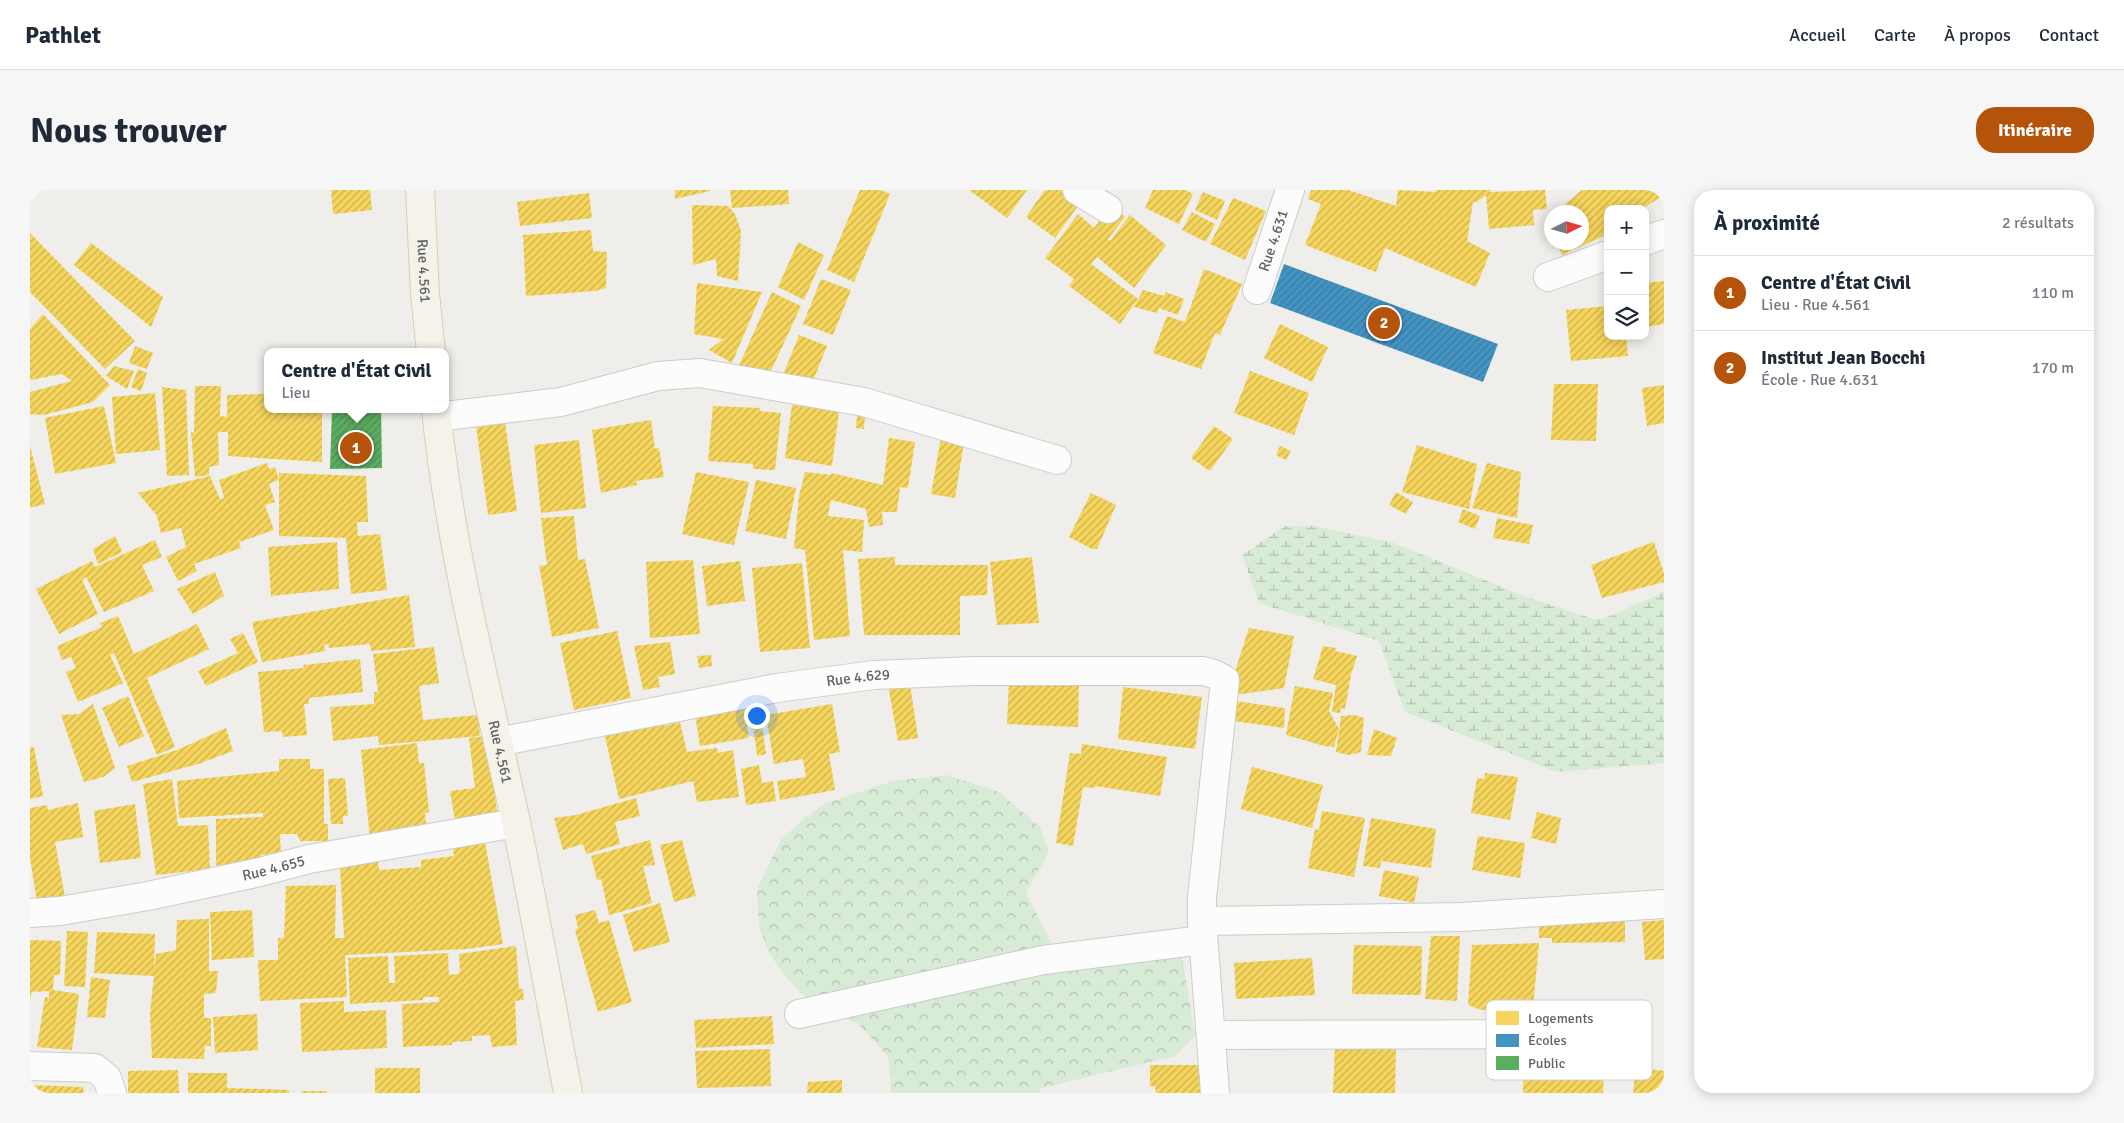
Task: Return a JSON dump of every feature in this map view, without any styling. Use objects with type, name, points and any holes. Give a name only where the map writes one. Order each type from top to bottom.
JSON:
[{"type":"main road","name":"Rue 4.561","points":[[420,190],[425,294],[431,348]]},
{"type":"main road","name":"Rue 4.561","points":[[437,413],[452,519],[471,626],[516,823],[568,1093]]},
{"type":"street","points":[[1077,190],[1108,209]]},
{"type":"street","name":"Rue 4.631","points":[[1257,290],[1290,190]]},
{"type":"street","points":[[1649,240],[1664,234]]},
{"type":"street","points":[[1548,277],[1604,256]]},
{"type":"street","points":[[449,412],[554,404],[580,399],[658,376],[700,373],[864,402],[1057,460]]},
{"type":"street","name":"Rue 4.629","points":[[498,742],[777,688],[874,676],[973,671],[1203,671],[1225,680],[1202,898],[1202,930]]},
{"type":"street","name":"Rue 4.655","points":[[30,913],[60,911],[148,896],[260,872],[309,859],[516,823]]},
{"type":"street","points":[[799,1014],[1043,960],[1202,930],[1462,917],[1664,904]]},
{"type":"street","points":[[1202,930],[1212,1035],[1215,1093]]},
{"type":"street","points":[[1212,1035],[1486,1034]]},
{"type":"street","points":[[30,1066],[95,1068],[107,1078],[112,1093]]},
{"type":"green space","points":[[1285,526],[1315,526],[1394,543],[1524,596],[1594,619],[1603,619],[1664,592],[1664,763],[1557,772],[1405,712],[1379,641],[1259,603],[1242,555]]},
{"type":"green space","points":[[946,775],[999,792],[1040,827],[1049,852],[1026,893],[1051,943],[1086,966],[1182,956],[1195,1036],[1175,1056],[1041,1088],[1040,1093],[890,1093],[891,1083],[888,1056],[858,1024],[809,1001],[785,976],[769,953],[759,927],[757,889],[781,840],[801,821],[824,804],[893,781]]},
{"type":"building: Logements","points":[[331,190],[370,190],[372,210],[333,214]]},
{"type":"building: Logements","points":[[675,190],[710,190],[710,191],[675,199]]},
{"type":"building: Logements","points":[[730,190],[788,190],[789,204],[732,208]]},
{"type":"building: Logements","points":[[860,190],[881,190],[890,194],[854,282],[827,270]]},
{"type":"building: Logements","points":[[969,190],[1027,190],[1007,218]]},
{"type":"building: Logements","points":[[1045,190],[1063,190],[1080,203],[1055,238],[1026,217]]},
{"type":"building: Logements","points":[[1153,190],[1185,190],[1193,194],[1179,224],[1145,208]]},
{"type":"building: Logements","points":[[1311,190],[1348,190],[1396,206],[1398,190],[1436,192],[1436,190],[1492,190],[1489,192],[1545,190],[1547,205],[1544,205],[1544,209],[1533,210],[1534,225],[1489,229],[1486,195],[1477,202],[1473,202],[1467,241],[1490,253],[1476,287],[1385,248],[1376,272],[1305,245],[1321,204],[1308,199]]},
{"type":"building: Logements","points":[[1582,190],[1664,190],[1664,195],[1648,205],[1604,205],[1604,236],[1589,243],[1589,205],[1564,205]]},
{"type":"building: Logements","points":[[1203,192],[1225,201],[1217,220],[1195,210]]},
{"type":"building: Logements","points":[[589,193],[592,218],[520,226],[517,202]]},
{"type":"building: Logements","points":[[1233,198],[1266,211],[1245,260],[1210,244]]},
{"type":"building: Logements","points":[[692,205],[728,206],[735,214],[741,231],[738,281],[717,276],[716,259],[693,265]]},
{"type":"building: Logements","points":[[1111,206],[1125,217],[1108,239],[1110,241],[1130,215],[1166,245],[1134,288],[1097,257],[1091,264],[1138,299],[1120,324],[1069,286],[1074,279],[1045,258],[1078,214],[1094,228]]},
{"type":"building: Logements","points":[[1192,212],[1215,224],[1206,242],[1182,230]]},
{"type":"building: Logements","points":[[591,230],[593,251],[607,252],[606,288],[595,291],[526,296],[523,235]]},
{"type":"building: Logements","points":[[30,233],[135,341],[105,369],[30,292]]},
{"type":"building: Logements","points":[[798,242],[824,255],[804,300],[778,287]]},
{"type":"building: Logements","points":[[91,243],[163,297],[151,327],[74,265]]},
{"type":"building: Logements","points":[[1560,250],[1573,250],[1562,255]]},
{"type":"building: Logements","points":[[1204,269],[1242,284],[1220,335],[1215,333],[1201,369],[1153,353],[1167,316],[1185,322]]},
{"type":"building: Logements","points":[[821,279],[851,290],[833,335],[803,324]]},
{"type":"building: Logements","points":[[1664,281],[1664,324],[1649,326],[1649,283]]},
{"type":"building: Logements","points":[[697,283],[762,292],[732,363],[709,350],[723,339],[694,334]]},
{"type":"building: Logements","points":[[1143,290],[1164,296],[1166,292],[1184,299],[1178,315],[1159,308],[1157,313],[1134,307]]},
{"type":"building: Logements","points":[[772,292],[801,306],[765,384],[737,370]]},
{"type":"building: Logements","points":[[1604,306],[1604,340],[1626,340],[1628,356],[1571,361],[1566,310]]},
{"type":"building: Logements","points":[[43,314],[110,385],[93,402],[44,415],[30,414],[30,392],[72,381],[62,374],[30,380],[30,329]]},
{"type":"building: Logements","points":[[1280,324],[1328,347],[1312,382],[1264,358]]},
{"type":"building: Logements","points":[[799,335],[827,346],[809,391],[781,380]]},
{"type":"building: Logements","points":[[135,346],[153,353],[147,369],[129,363]]},
{"type":"building: Logements","points":[[114,366],[134,371],[127,389],[106,376]]},
{"type":"building: Logements","points":[[138,369],[147,373],[141,391],[131,387]]},
{"type":"building: Logements","points":[[1250,371],[1309,393],[1294,435],[1234,413]]},
{"type":"building: Logements","points":[[1554,384],[1598,384],[1596,441],[1551,440]]},
{"type":"building: Logements","points":[[1664,385],[1664,423],[1647,426],[1642,388]]},
{"type":"building: Logements","points":[[195,386],[221,386],[220,416],[227,417],[227,395],[264,394],[264,413],[322,413],[322,462],[228,456],[228,432],[218,432],[219,465],[209,467],[209,475],[195,477],[191,432],[194,433]]},
{"type":"building: Logements","points":[[162,387],[186,390],[189,475],[167,476]]},
{"type":"building: Logements","points":[[155,393],[160,450],[116,454],[112,397]]},
{"type":"building: Logements","points":[[792,405],[839,411],[832,466],[785,458]]},
{"type":"building: Logements","points":[[104,406],[116,463],[55,474],[45,418]]},
{"type":"building: Logements","points":[[713,406],[760,408],[760,411],[781,413],[775,470],[753,469],[753,464],[708,461]]},
{"type":"building: Logements","points":[[857,416],[865,416],[864,429],[856,428]]},
{"type":"building: Logements","points":[[651,420],[655,449],[659,448],[664,477],[636,481],[637,485],[601,493],[592,430]]},
{"type":"building: Logements","points":[[505,422],[517,511],[488,515],[476,426]]},
{"type":"building: Logements","points":[[1214,426],[1233,439],[1210,471],[1191,458]]},
{"type":"building: Logements","points":[[942,432],[965,436],[955,498],[931,494]]},
{"type":"building: Logements","points":[[889,438],[915,442],[908,488],[900,487],[897,512],[882,512],[883,525],[869,527],[866,509],[831,500],[828,516],[864,520],[862,552],[843,550],[850,636],[814,640],[805,550],[794,548],[799,496],[805,472],[831,475],[831,473],[883,485]]},
{"type":"building: Logements","points":[[579,440],[586,508],[541,513],[534,445]]},
{"type":"building: Logements","points":[[1417,445],[1477,464],[1469,509],[1402,492]]},
{"type":"building: Logements","points":[[30,446],[45,504],[30,508]]},
{"type":"building: Logements","points":[[1280,446],[1291,451],[1286,460],[1276,455]]},
{"type":"building: Logements","points":[[267,463],[269,469],[275,467],[279,480],[269,484],[275,502],[265,505],[274,530],[239,542],[241,548],[194,564],[197,571],[178,581],[166,557],[186,547],[181,528],[161,533],[157,516],[138,493],[210,476],[220,499],[224,498],[228,511],[219,480]]},
{"type":"building: Logements","points":[[1487,463],[1521,472],[1517,518],[1472,508]]},
{"type":"building: Logements","points":[[696,472],[749,482],[734,545],[682,534]]},
{"type":"building: Logements","points":[[279,473],[366,476],[368,522],[357,522],[358,536],[380,534],[387,590],[351,594],[346,538],[279,536]]},
{"type":"building: Logements","points":[[756,480],[796,488],[786,539],[745,531]]},
{"type":"building: Logements","points":[[1396,492],[1413,502],[1406,514],[1389,505]]},
{"type":"building: Logements","points":[[1091,493],[1116,505],[1097,549],[1092,549],[1069,537]]},
{"type":"building: Logements","points":[[1463,509],[1480,516],[1475,529],[1458,522]]},
{"type":"building: Logements","points":[[574,516],[578,560],[585,559],[599,628],[552,637],[539,566],[547,565],[541,518]]},
{"type":"building: Logements","points":[[1497,518],[1533,525],[1529,544],[1493,538]]},
{"type":"building: Logements","points":[[115,536],[122,552],[98,564],[93,549]]},
{"type":"building: Logements","points":[[155,540],[162,557],[142,565],[154,591],[104,612],[86,577],[82,580],[98,614],[59,634],[36,589],[92,561],[95,567]]},
{"type":"building: Logements","points":[[337,542],[339,589],[271,596],[268,547]]},
{"type":"building: Logements","points":[[1654,542],[1664,574],[1664,582],[1602,598],[1591,565]]},
{"type":"building: Logements","points":[[895,557],[895,565],[988,565],[987,595],[960,596],[960,635],[864,635],[858,559]]},
{"type":"building: Logements","points":[[1032,557],[1039,623],[997,625],[990,562]]},
{"type":"building: Logements","points":[[693,560],[700,634],[650,638],[646,562]]},
{"type":"building: Logements","points":[[740,561],[745,601],[707,606],[702,566]]},
{"type":"building: Logements","points":[[802,563],[810,648],[760,652],[752,568]]},
{"type":"building: Logements","points":[[215,572],[224,596],[193,614],[177,589]]},
{"type":"building: Logements","points":[[409,595],[415,647],[371,651],[370,644],[329,648],[328,644],[324,645],[325,651],[262,662],[252,622]]},
{"type":"building: Logements","points":[[118,616],[134,654],[197,624],[209,649],[147,678],[175,747],[157,755],[114,653],[110,655],[123,683],[78,702],[66,672],[76,668],[71,657],[62,660],[57,646],[102,627],[100,623]]},
{"type":"building: Logements","points":[[1249,628],[1294,636],[1284,688],[1227,696]]},
{"type":"building: Logements","points":[[617,631],[631,698],[574,710],[560,643]]},
{"type":"building: Logements","points":[[243,633],[258,662],[206,686],[198,671],[238,653],[230,639]]},
{"type":"building: Logements","points":[[670,642],[675,674],[658,677],[660,687],[643,690],[634,646]]},
{"type":"building: Logements","points":[[1323,646],[1336,648],[1335,651],[1357,656],[1351,675],[1345,709],[1340,708],[1341,713],[1332,712],[1336,685],[1313,679]]},
{"type":"building: Logements","points":[[434,647],[439,683],[419,686],[423,720],[478,715],[480,736],[379,745],[378,736],[333,741],[330,707],[374,704],[374,692],[378,692],[373,654]]},
{"type":"building: Logements","points":[[711,655],[712,666],[699,668],[697,656]]},
{"type":"building: Logements","points":[[360,659],[363,692],[309,698],[309,704],[304,704],[307,735],[283,737],[282,731],[264,732],[258,672],[304,668],[303,665]]},
{"type":"building: Logements","points":[[907,664],[918,738],[898,741],[885,668]]},
{"type":"building: Logements","points":[[1009,682],[1079,684],[1078,727],[1007,724]]},
{"type":"building: Logements","points":[[1295,686],[1333,693],[1329,711],[1339,729],[1334,747],[1286,735]]},
{"type":"building: Logements","points":[[748,687],[758,698],[766,754],[757,756]]},
{"type":"building: Logements","points":[[1123,687],[1202,697],[1195,749],[1118,739]]},
{"type":"building: Logements","points":[[742,694],[749,738],[700,746],[693,702]]},
{"type":"building: Logements","points":[[128,696],[144,736],[119,747],[102,708]]},
{"type":"building: Logements","points":[[1235,701],[1285,708],[1284,728],[1233,721]]},
{"type":"building: Logements","points":[[93,704],[115,768],[103,777],[84,782],[61,715],[79,714]]},
{"type":"building: Logements","points":[[832,704],[840,752],[829,754],[835,790],[780,800],[777,781],[806,777],[803,759],[774,764],[766,715]]},
{"type":"building: Logements","points":[[1354,715],[1364,718],[1361,752],[1349,755],[1336,752],[1341,716]]},
{"type":"building: Logements","points":[[662,719],[664,726],[680,722],[687,752],[717,748],[718,753],[733,750],[739,797],[697,802],[693,781],[619,799],[604,732]]},
{"type":"building: Logements","points":[[226,728],[233,751],[198,764],[132,782],[127,766],[177,750]]},
{"type":"building: Logements","points":[[1374,729],[1397,738],[1391,756],[1367,755]]},
{"type":"building: Logements","points":[[487,736],[498,819],[456,826],[450,791],[475,788],[469,738]]},
{"type":"building: Logements","points":[[417,743],[419,763],[424,763],[429,812],[425,813],[427,832],[370,838],[361,750]]},
{"type":"building: Logements","points":[[1082,744],[1167,757],[1160,796],[1095,786],[1094,788],[1083,787],[1073,846],[1056,843],[1070,753],[1081,754]]},
{"type":"building: Logements","points":[[30,747],[34,747],[43,796],[30,799]]},
{"type":"building: Logements","points":[[279,759],[310,759],[310,769],[324,769],[324,824],[328,824],[328,841],[300,841],[297,834],[280,834],[281,853],[261,855],[261,860],[236,867],[216,865],[216,819],[263,817],[263,813],[179,818],[177,781],[279,771]]},
{"type":"building: Logements","points":[[759,765],[762,783],[773,781],[776,801],[746,805],[741,769]]},
{"type":"building: Logements","points":[[1252,767],[1323,785],[1312,828],[1241,809]]},
{"type":"building: Logements","points":[[1485,773],[1518,777],[1510,820],[1471,813],[1477,778],[1484,779]]},
{"type":"building: Logements","points":[[345,778],[348,816],[343,816],[343,824],[331,824],[328,779]]},
{"type":"building: Logements","points":[[172,779],[178,826],[208,825],[210,869],[156,875],[143,784]]},
{"type":"building: Logements","points":[[636,798],[640,816],[615,822],[620,844],[586,854],[583,844],[563,850],[554,818],[576,815]]},
{"type":"building: Logements","points":[[78,803],[83,837],[55,842],[65,897],[37,902],[30,858],[30,808],[47,805],[48,810]]},
{"type":"building: Logements","points":[[135,804],[141,858],[100,863],[94,811]]},
{"type":"building: Logements","points":[[1322,811],[1365,818],[1354,877],[1308,868],[1315,829],[1319,830]]},
{"type":"building: Logements","points":[[1537,812],[1561,818],[1556,844],[1531,838]]},
{"type":"building: Logements","points":[[1371,818],[1436,829],[1431,868],[1381,861],[1380,868],[1363,866]]},
{"type":"building: Logements","points":[[1478,836],[1525,843],[1520,878],[1472,870]]},
{"type":"building: Logements","points":[[650,840],[655,865],[643,866],[652,903],[609,915],[601,879],[597,880],[591,856]]},
{"type":"building: Logements","points":[[682,840],[696,896],[674,902],[660,845]]},
{"type":"building: Logements","points":[[485,842],[503,944],[467,949],[345,955],[347,997],[260,1001],[258,960],[278,960],[278,938],[284,938],[286,886],[336,885],[335,938],[344,938],[340,866],[378,861],[379,870],[421,867],[421,860],[454,856],[453,848]]},
{"type":"building: Logements","points":[[1384,870],[1419,877],[1414,903],[1379,896]]},
{"type":"building: Logements","points":[[660,903],[670,942],[634,952],[623,915]]},
{"type":"building: Logements","points":[[252,910],[254,957],[212,960],[210,912]]},
{"type":"building: Logements","points":[[595,910],[599,923],[609,920],[632,1002],[598,1012],[575,930],[578,928],[575,915]]},
{"type":"building: Logements","points":[[1625,916],[1625,942],[1552,943],[1552,938],[1539,938],[1539,918]]},
{"type":"building: Logements","points":[[209,919],[209,971],[218,971],[216,993],[204,994],[204,1018],[211,1018],[211,1046],[205,1046],[204,1059],[152,1058],[150,1013],[154,976],[94,973],[97,932],[155,934],[154,970],[156,954],[176,950],[177,920]]},
{"type":"building: Logements","points":[[1664,920],[1664,959],[1645,960],[1642,922]]},
{"type":"building: Logements","points":[[67,931],[88,932],[85,987],[64,986]]},
{"type":"building: Logements","points":[[1431,936],[1460,936],[1457,1001],[1425,999]]},
{"type":"building: Logements","points":[[30,940],[61,941],[60,975],[54,975],[53,990],[79,994],[72,1050],[37,1047],[45,997],[49,998],[49,991],[32,992],[30,999]]},
{"type":"building: Logements","points":[[1539,943],[1534,1000],[1486,1000],[1486,1010],[1468,1005],[1472,945]]},
{"type":"building: Logements","points":[[1354,945],[1422,946],[1421,995],[1352,994]]},
{"type":"building: Logements","points":[[516,946],[519,989],[523,989],[524,1000],[515,1001],[517,1045],[492,1047],[490,1035],[472,1036],[472,1041],[452,1042],[452,1045],[403,1047],[402,1004],[439,1002],[439,997],[423,997],[423,1000],[350,1004],[348,958],[388,956],[389,983],[395,983],[394,956],[448,953],[449,975],[460,972],[459,954]]},
{"type":"building: Logements","points":[[1312,958],[1315,995],[1236,999],[1234,963]]},
{"type":"building: Logements","points":[[91,977],[110,980],[105,1018],[87,1017]]},
{"type":"building: Logements","points":[[344,1001],[344,1012],[386,1010],[387,1048],[302,1052],[300,1003]]},
{"type":"building: Logements","points":[[257,1014],[258,1050],[215,1053],[213,1017]]},
{"type":"building: Logements","points":[[772,1016],[774,1044],[696,1048],[694,1020]]},
{"type":"building: Logements","points":[[1335,1046],[1396,1046],[1395,1093],[1333,1093]]},
{"type":"building: Logements","points":[[770,1049],[771,1086],[697,1088],[695,1051]]},
{"type":"building: Logements","points":[[1150,1065],[1211,1065],[1211,1093],[1156,1093],[1155,1086],[1150,1086]]},
{"type":"building: Logements","points":[[375,1068],[420,1068],[420,1093],[375,1093]]},
{"type":"building: Logements","points":[[1652,1069],[1664,1071],[1664,1093],[1633,1093],[1634,1080],[1652,1080]]},
{"type":"building: Logements","points":[[178,1070],[179,1093],[128,1093],[128,1071]]},
{"type":"building: Logements","points":[[188,1073],[227,1073],[227,1088],[289,1090],[289,1093],[188,1093]]},
{"type":"building: Logements","points":[[842,1080],[842,1093],[807,1093],[808,1082]]},
{"type":"building: Logements","points":[[1523,1080],[1604,1080],[1603,1093],[1523,1093]]},
{"type":"building: Logements","points":[[30,1085],[83,1087],[84,1093],[30,1093]]},
{"type":"building: Logements","points":[[302,1091],[327,1091],[327,1093],[302,1093]]},
{"type":"building: Écoles","points":[[1284,264],[1498,344],[1483,382],[1270,303]]},
{"type":"building: Public","points":[[332,413],[381,413],[382,468],[330,469]]},
{"type":"place","name":"Institut Jean Bocchi","points":[[1384,323]]},
{"type":"place","name":"Centre d'État Civil","points":[[356,448]]}]
